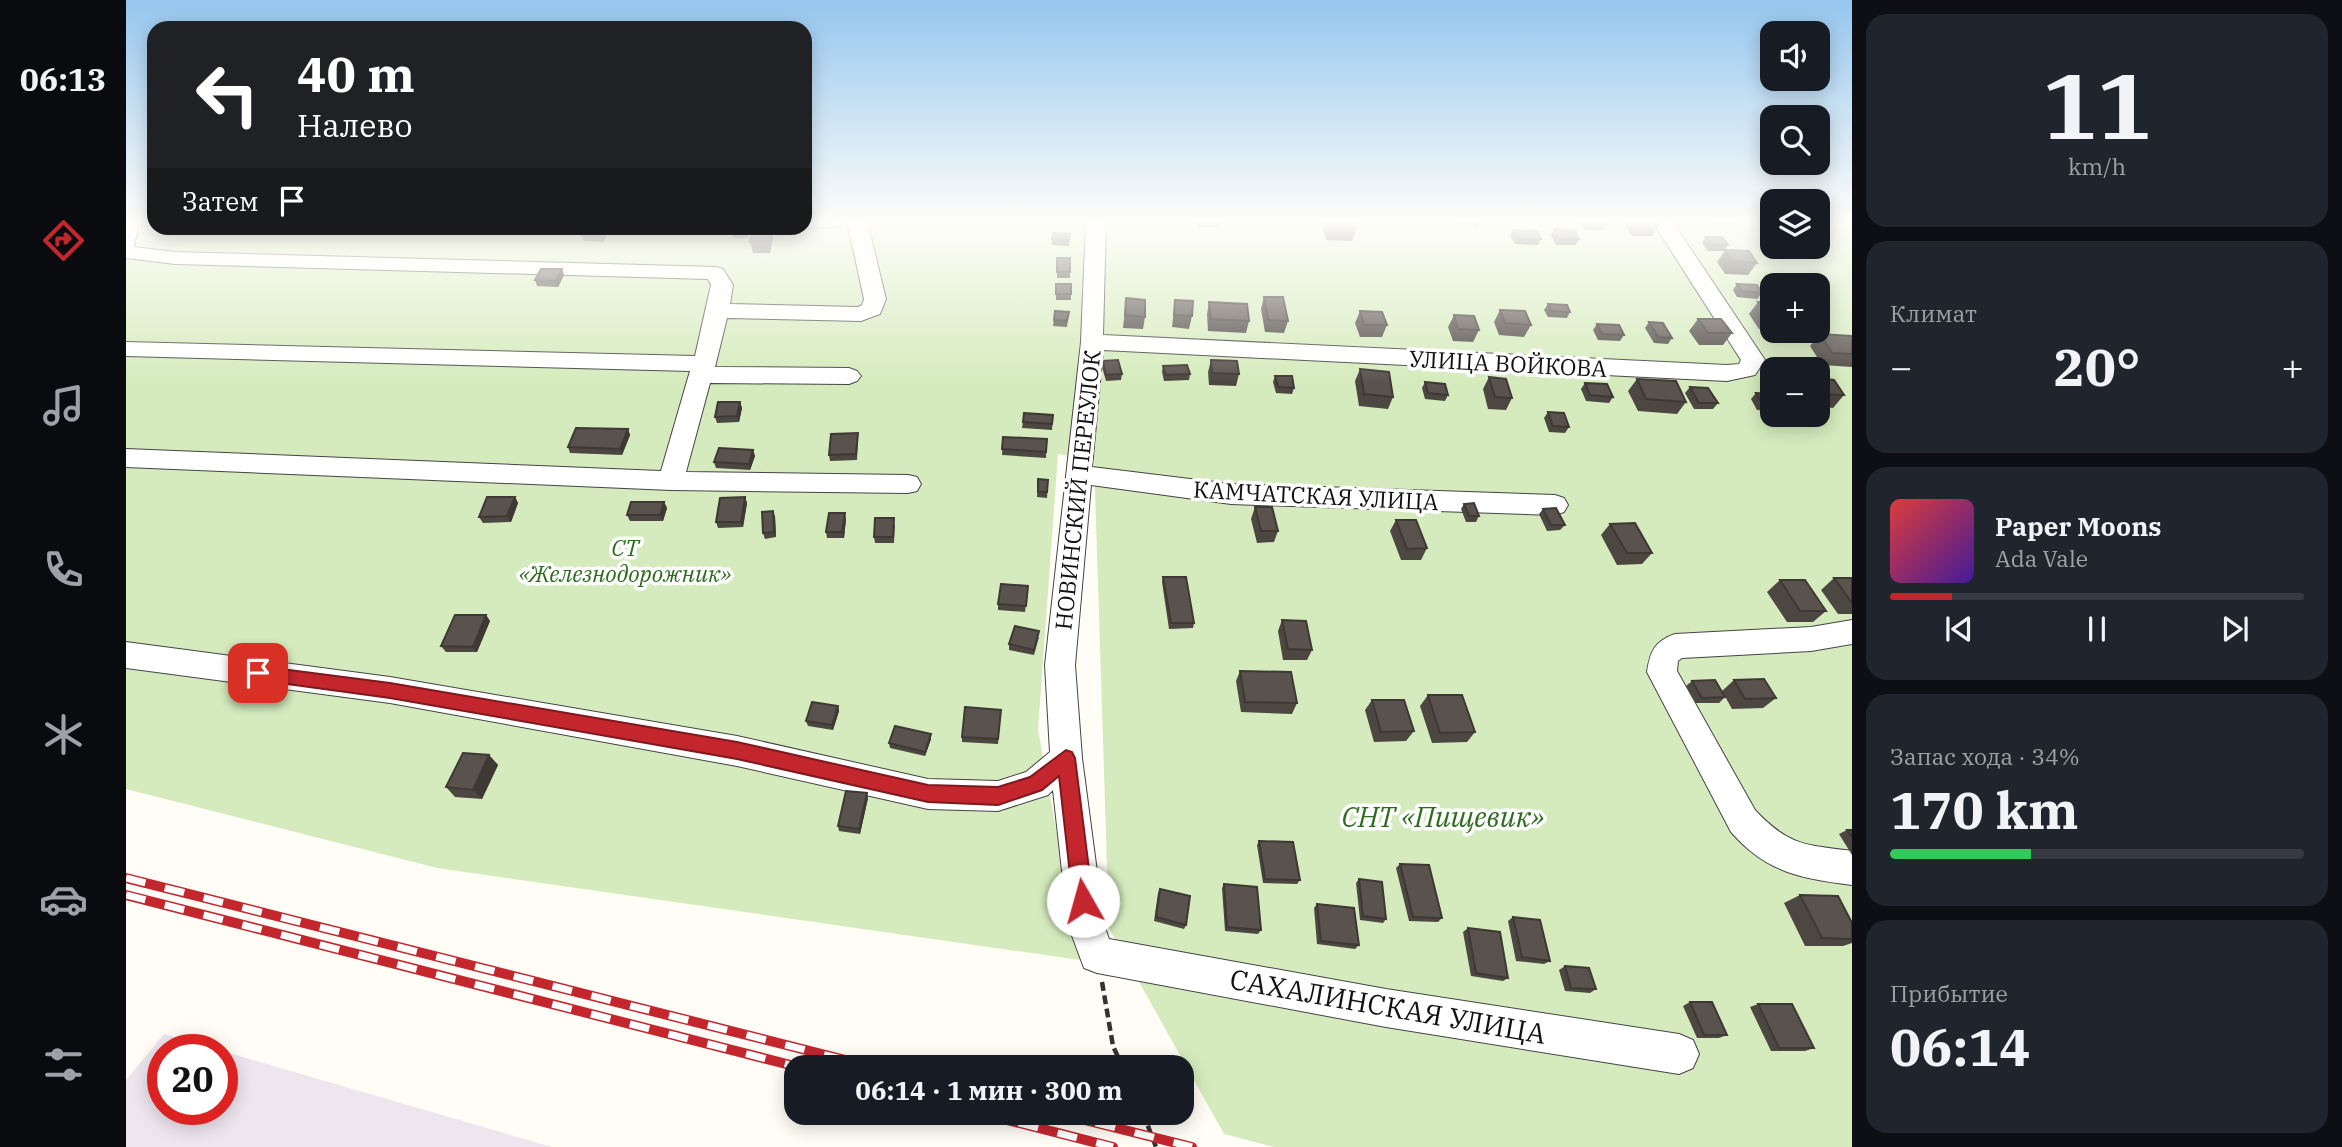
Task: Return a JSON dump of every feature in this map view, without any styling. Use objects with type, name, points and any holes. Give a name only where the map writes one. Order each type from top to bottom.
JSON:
[{"type":"street","points":[[671,481],[718,311],[722,285],[717,275]]},
{"type":"street","points":[[718,311],[861,314],[872,309],[875,299],[869,275]]},
{"type":"street","name":"НОВИНСКИЙ ПЕРЕУЛОК","points":[[1094,275],[1092,342],[1060,665],[1066,758],[1086,925],[1097,955]]},
{"type":"street","name":"УЛИЦА ВОЙКОВА","points":[[1092,342],[1727,373],[1747,370],[1753,360],[1697,275]]},
{"type":"street","points":[[126,349],[849,376]]},
{"type":"street","points":[[126,458],[671,481],[908,484]]},
{"type":"street","name":"КАМЧАТСКАЯ УЛИЦА","points":[[1078,474],[1231,494],[1555,506]]},
{"type":"street","points":[[1852,632],[1811,639],[1675,646],[1664,655],[1662,672],[1743,821],[1760,841],[1792,860],[1852,868]]},
{"type":"street","points":[[126,655],[417,695],[737,751],[928,794],[998,796],[1036,784],[1066,758]]},
{"type":"street","name":"САХАЛИНСКАЯ УЛИЦА","points":[[1097,955],[1385,1008],[1679,1054]]},
{"type":"path","points":[[1097,955],[1113,1046],[1117,1055]]},
{"type":"path","points":[[1148,1125],[1156,1147]]},
{"type":"shaded area","points":[[147,1055],[147,1125],[238,1125],[238,1056],[552,1147],[126,1147],[126,1080]]},
{"type":"green space","points":[[126,275],[1760,275],[1760,343],[1830,343],[1830,275],[1852,275],[1852,1147],[1274,1147],[1224,1134],[1194,1080],[1194,1055],[1180,1055],[1109,928],[1094,460],[1058,454],[1038,730],[1080,960],[437,868],[126,789]]},
{"type":"building","points":[[538,275],[559,275],[555,281],[535,280]]},
{"type":"building","points":[[1056,284],[1071,284],[1071,294],[1056,294]]},
{"type":"building","points":[[1737,284],[1757,285],[1760,293],[1742,291]]},
{"type":"building","points":[[1264,297],[1283,297],[1288,321],[1268,320]]},
{"type":"building","points":[[1126,298],[1145,300],[1145,317],[1125,315]]},
{"type":"building","points":[[1175,300],[1193,301],[1192,316],[1174,315]]},
{"type":"building","points":[[1209,302],[1247,304],[1249,321],[1211,319]]},
{"type":"building","points":[[1548,304],[1567,305],[1570,312],[1551,311]]},
{"type":"building","points":[[1500,310],[1525,311],[1531,325],[1505,323]]},
{"type":"building","points":[[1055,311],[1069,312],[1067,321],[1054,320]]},
{"type":"building","points":[[1360,311],[1382,312],[1387,325],[1364,325]]},
{"type":"building","points":[[1454,315],[1474,316],[1479,330],[1458,329]]},
{"type":"building","points":[[1698,319],[1721,319],[1732,333],[1708,333]]},
{"type":"building","points":[[1649,322],[1663,323],[1672,338],[1658,337]]},
{"type":"building","points":[[1597,324],[1619,325],[1624,335],[1602,334]]},
{"type":"building","points":[[1830,335],[1852,336],[1852,354],[1832,353],[1826,343],[1830,343]]},
{"type":"building","points":[[1118,360],[1122,374],[1106,375],[1103,361]]},
{"type":"building","points":[[1211,360],[1237,361],[1239,374],[1212,373]]},
{"type":"building","points":[[1187,365],[1190,374],[1166,375],[1163,366]]},
{"type":"building","points":[[1360,369],[1389,372],[1393,397],[1364,394]]},
{"type":"building","points":[[1275,376],[1292,376],[1294,388],[1278,387]]},
{"type":"building","points":[[1489,377],[1506,379],[1512,398],[1495,397]]},
{"type":"building","points":[[1637,379],[1676,381],[1686,402],[1646,399]]},
{"type":"building","points":[[1830,380],[1834,380],[1844,395],[1830,394]]},
{"type":"building","points":[[1425,382],[1445,384],[1448,395],[1428,393]]},
{"type":"building","points":[[1585,383],[1607,384],[1613,397],[1590,395]]},
{"type":"building","points":[[1690,387],[1708,388],[1718,403],[1699,403]]},
{"type":"building","points":[[718,402],[740,402],[737,416],[715,417]]},
{"type":"building","points":[[1548,412],[1564,413],[1569,427],[1553,426]]},
{"type":"building","points":[[1024,413],[1053,415],[1052,424],[1023,422]]},
{"type":"building","points":[[576,428],[628,429],[620,449],[568,447]]},
{"type":"building","points":[[858,433],[856,454],[829,455],[831,434]]},
{"type":"building","points":[[1003,437],[1047,439],[1046,452],[1002,449]]},
{"type":"building","points":[[719,448],[753,450],[749,464],[714,462]]},
{"type":"building","points":[[1038,479],[1048,480],[1047,492],[1038,492]]},
{"type":"building","points":[[487,497],[515,497],[507,516],[479,517]]},
{"type":"building","points":[[745,497],[741,522],[716,522],[720,498]]},
{"type":"building","points":[[631,502],[664,502],[660,515],[627,515]]},
{"type":"building","points":[[1474,503],[1479,516],[1469,516],[1464,504]]},
{"type":"building","points":[[1255,507],[1272,507],[1278,531],[1261,531]]},
{"type":"building","points":[[1556,508],[1565,525],[1551,525],[1543,509]]},
{"type":"building","points":[[773,511],[774,532],[763,533],[762,512]]},
{"type":"building","points":[[829,513],[845,513],[842,532],[826,532]]},
{"type":"building","points":[[875,518],[894,518],[893,537],[874,537]]},
{"type":"building","points":[[1396,520],[1416,520],[1427,548],[1407,549]]},
{"type":"building","points":[[1635,523],[1652,553],[1627,553],[1610,524]]},
{"type":"building","points":[[1163,577],[1186,577],[1194,623],[1171,623]]},
{"type":"building","points":[[1834,578],[1852,578],[1852,603]]},
{"type":"building","points":[[1780,580],[1805,580],[1826,611],[1800,611]]},
{"type":"building","points":[[1001,584],[1028,586],[1026,606],[998,604]]},
{"type":"building","points":[[455,615],[486,615],[473,647],[441,646]]},
{"type":"building","points":[[1282,620],[1306,621],[1312,650],[1288,649]]},
{"type":"building","points":[[1015,626],[1039,631],[1034,650],[1009,644]]},
{"type":"building","points":[[1240,671],[1291,672],[1297,703],[1245,702]]},
{"type":"building","points":[[1764,679],[1776,698],[1745,699],[1734,680]]},
{"type":"building","points":[[1715,680],[1725,697],[1702,698],[1692,681]]},
{"type":"building","points":[[1428,695],[1462,695],[1475,732],[1440,733]]},
{"type":"building","points":[[1372,700],[1404,700],[1414,731],[1381,732]]},
{"type":"building","points":[[812,702],[838,706],[832,725],[806,721]]},
{"type":"building","points":[[965,707],[1001,710],[998,739],[962,737]]},
{"type":"building","points":[[895,726],[931,734],[925,752],[889,743]]},
{"type":"building","points":[[463,753],[489,755],[473,790],[446,787]]},
{"type":"building","points":[[846,791],[867,793],[859,829],[838,826]]},
{"type":"building","points":[[1259,841],[1293,842],[1300,880],[1265,879]]},
{"type":"building","points":[[1400,864],[1429,865],[1442,918],[1413,917]]},
{"type":"building","points":[[1359,879],[1382,882],[1386,919],[1363,916]]},
{"type":"building","points":[[1224,884],[1257,887],[1261,930],[1227,927]]},
{"type":"building","points":[[1160,889],[1190,896],[1186,925],[1156,917]]},
{"type":"building","points":[[1800,895],[1838,896],[1852,923],[1852,939],[1822,938]]},
{"type":"building","points":[[1317,904],[1354,908],[1359,945],[1321,941]]},
{"type":"building","points":[[1513,917],[1540,920],[1550,961],[1522,957]]},
{"type":"building","points":[[1468,928],[1500,932],[1508,978],[1476,973]]},
{"type":"building","points":[[1565,966],[1589,968],[1596,989],[1571,988]]},
{"type":"building","points":[[1690,1002],[1712,1002],[1727,1035],[1704,1035]]},
{"type":"building","points":[[1758,1004],[1792,1004],[1814,1048],[1779,1048]]},
{"type":"railway","points":[[126,878],[826,1055]]},
{"type":"railway","points":[[126,895],[784,1063]]},
{"type":"railway","points":[[1027,1125],[1113,1147]]},
{"type":"railway","points":[[1105,1125],[1192,1147]]},
{"type":"route","points":[[258,673],[390,690],[737,751],[928,794],[998,796],[1036,784],[1066,758],[1083,901]]},
{"type":"park label","name":"СТ «Железнодорожник»","points":[[625,560]]},
{"type":"park label","name":"СНТ «Пищевик»","points":[[1443,816]]}]
